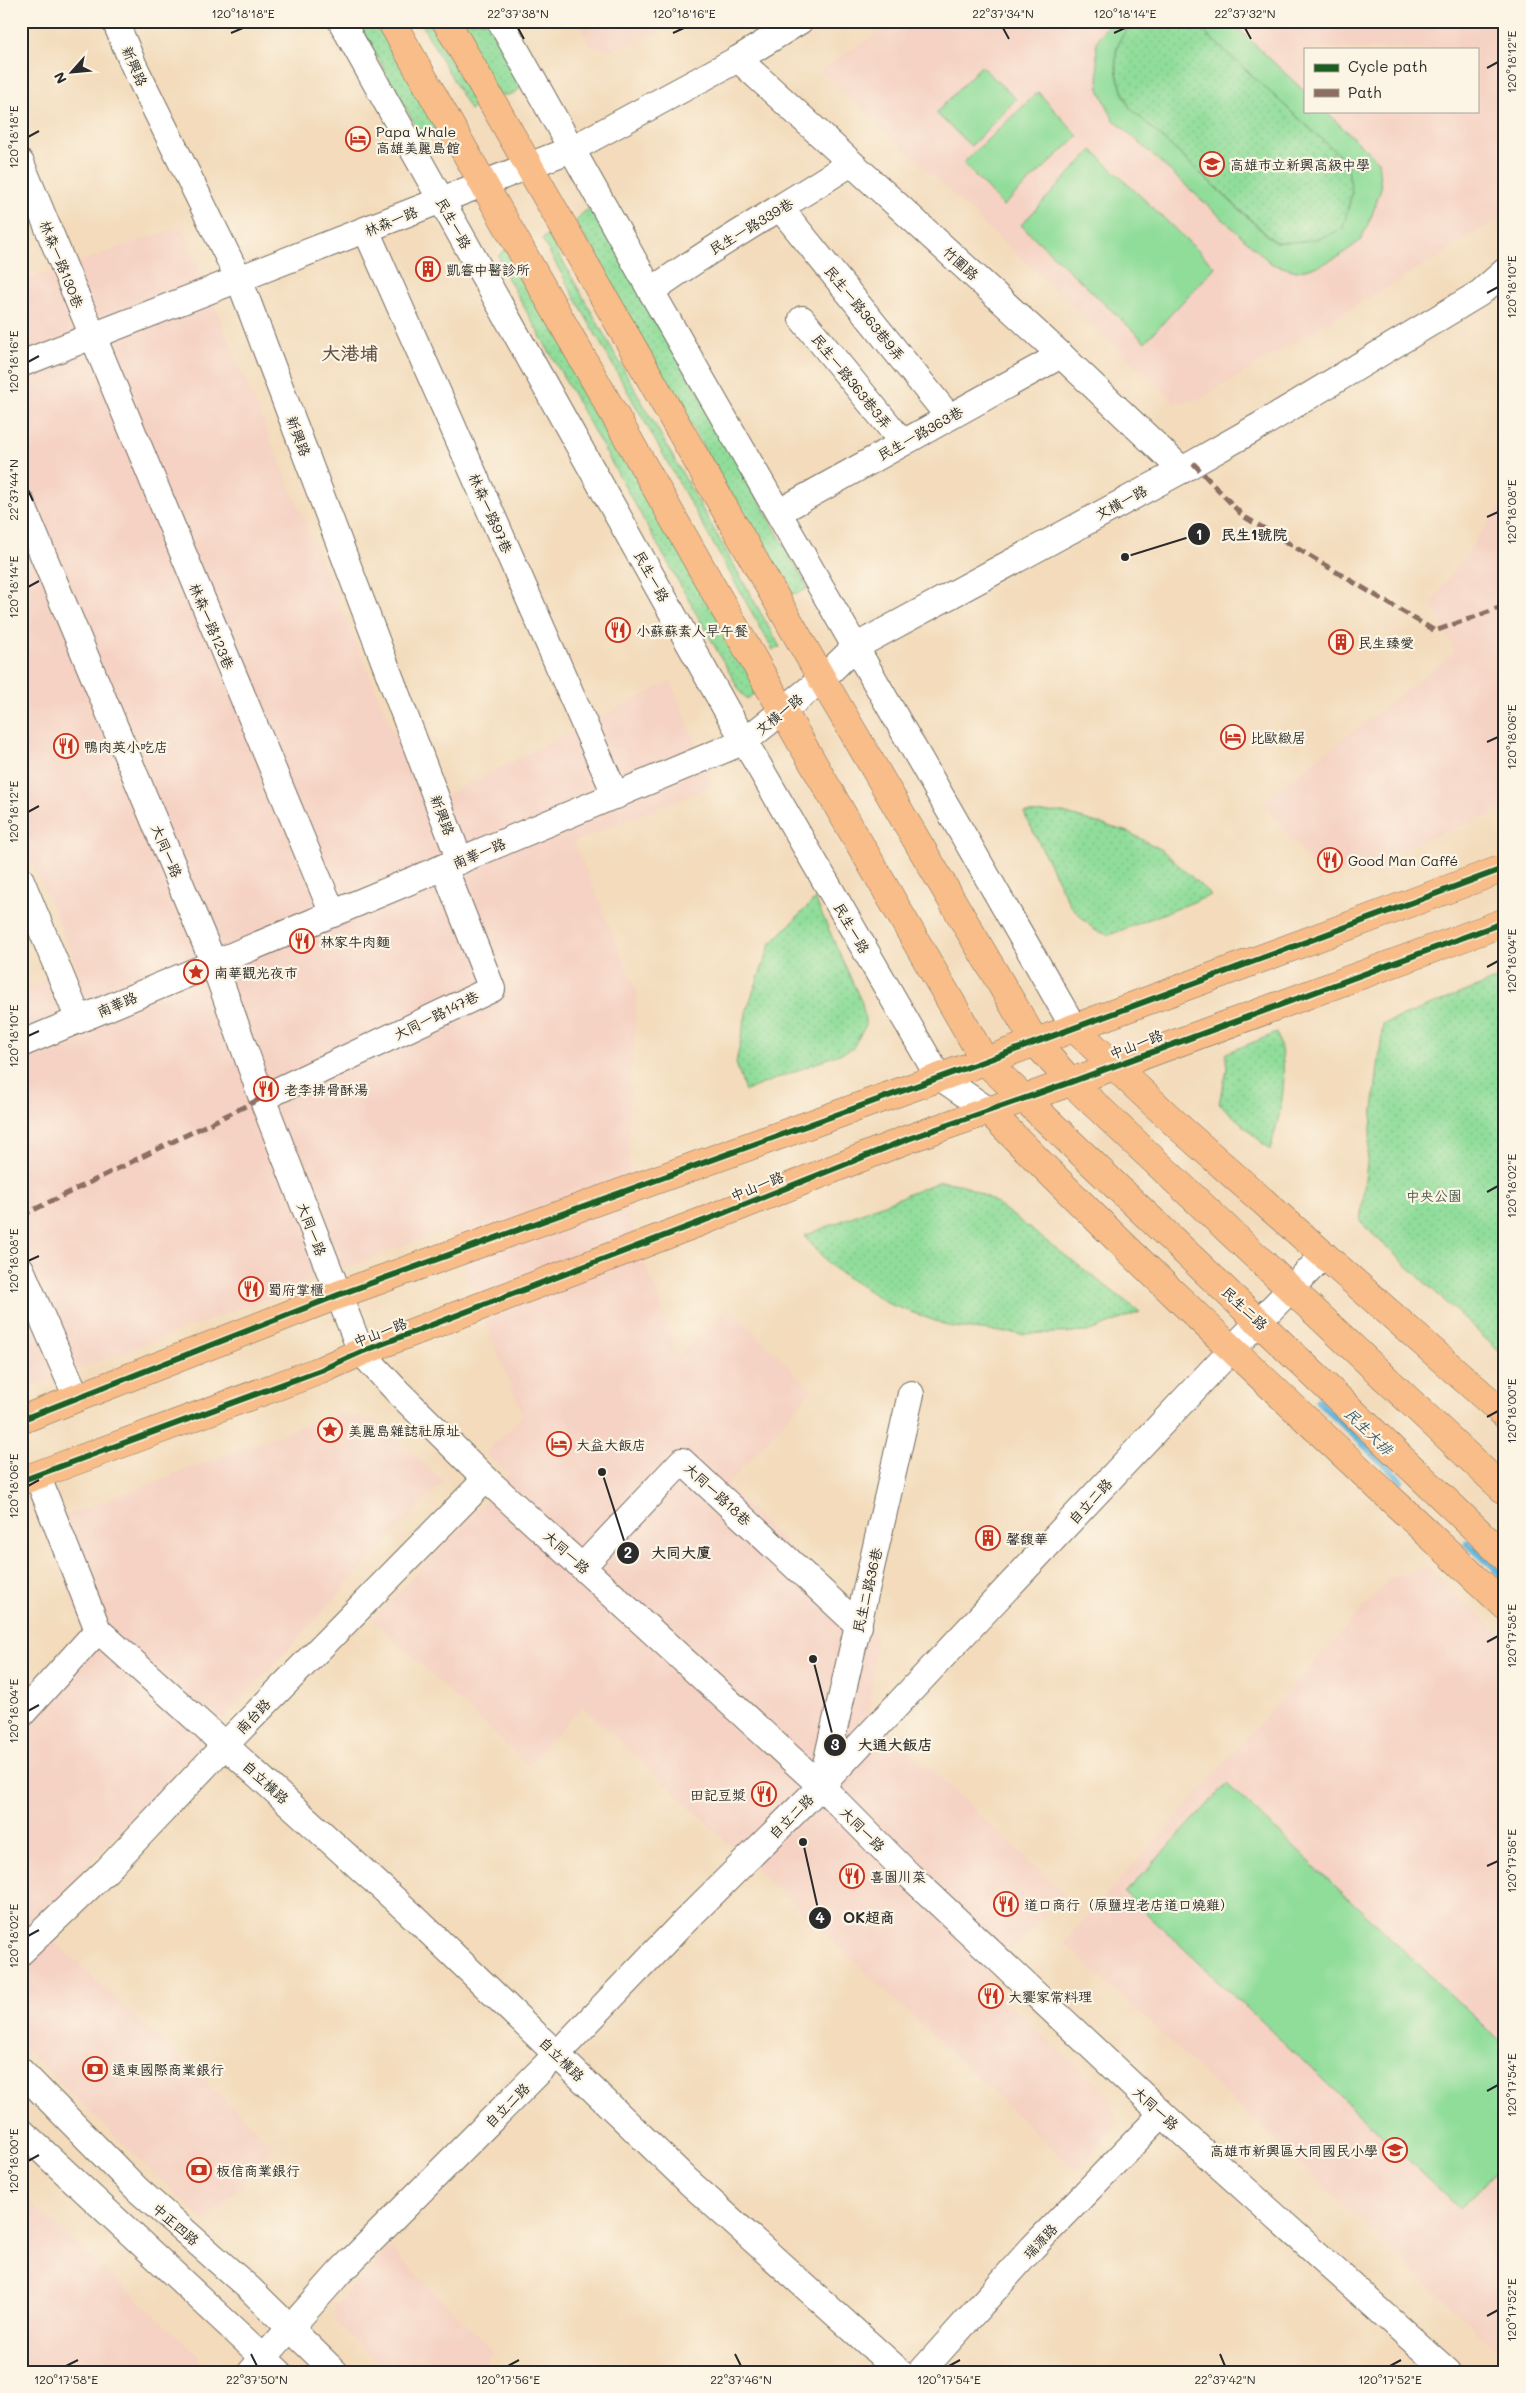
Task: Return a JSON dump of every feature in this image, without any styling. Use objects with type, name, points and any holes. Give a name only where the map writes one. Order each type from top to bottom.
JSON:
[{"type":"main road","points":[[391,21],[783,711],[985,1061]]},
{"type":"main road","points":[[446,21],[822,679],[1035,1042],[1071,1082],[1292,1288],[1505,1491]]},
{"type":"main road","points":[[21,1420],[338,1295],[938,1076],[985,1061],[1505,868]]},
{"type":"main road","name":"中山一路","points":[[29,1478],[321,1370],[361,1352],[693,1225],[908,1139],[1071,1082],[1505,922]]},
{"type":"main road","points":[[1074,1028],[1176,1124],[1505,1415]]},
{"type":"main road","name":"民生二路","points":[[985,1061],[1505,1557]]},
{"type":"main road","points":[[988,1110],[1045,1168],[1232,1349],[1505,1606]]},
{"type":"street","name":"新興路","points":[[115,21],[134,66],[239,279],[452,864]]},
{"type":"street","name":"民生一路","points":[[340,21],[744,741],[938,1076],[988,1110]]},
{"type":"street","points":[[500,21],[651,290],[1074,1028]]},
{"type":"street","name":"林森一路","points":[[21,364],[484,185],[572,149],[738,59],[800,21]]},
{"type":"street","name":"竹圍路","points":[[738,59],[1061,355],[1182,470]]},
{"type":"street","name":"林森一路130巷","points":[[21,163],[92,337]]},
{"type":"street","name":"民生一路339巷","points":[[651,290],[688,264],[781,209],[851,163]]},
{"type":"street","name":"民生一路363巷9弄","points":[[781,209],[949,417]]},
{"type":"street","name":"林森一路97巷","points":[[366,230],[616,796]]},
{"type":"street","name":"文橫一路","points":[[744,741],[822,679],[855,647],[1182,470],[1261,425],[1480,293],[1505,271]]},
{"type":"street","name":"民生一路363巷3弄","points":[[802,318],[902,443]]},
{"type":"street","name":"林森一路123巷","points":[[92,337],[332,914]]},
{"type":"street","name":"民生一路363巷","points":[[779,512],[1061,355]]},
{"type":"street","name":"大同一路","points":[[21,502],[214,964],[262,1098],[361,1352],[397,1391],[486,1479],[821,1786],[910,1876],[1162,2114],[1448,2372]]},
{"type":"street","name":"南華一路","points":[[214,964],[744,741]]},
{"type":"street","name":"大同一路147巷","points":[[262,1098],[492,989],[452,864]]},
{"type":"street","points":[[21,880],[79,1020]]},
{"type":"street","name":"南華路","points":[[21,1044],[214,964]]},
{"type":"street","name":"自立二路","points":[[265,2367],[290,2328],[340,2272],[557,2054],[680,1926],[821,1786],[1232,1349],[1324,1255]]},
{"type":"street","points":[[21,1269],[77,1398]]},
{"type":"street","name":"民生二路36巷","points":[[821,1786],[912,1394]]},
{"type":"street","name":"大同一路18巷","points":[[583,1566],[682,1460],[859,1626]]},
{"type":"street","points":[[21,1715],[98,1630],[29,1478]]},
{"type":"street","name":"南台路","points":[[21,1952],[107,1870],[225,1745],[486,1479]]},
{"type":"street","name":"自立橫路","points":[[98,1630],[413,1916],[689,2182],[900,2372]]},
{"type":"street","name":"中正四路","points":[[21,2071],[138,2190],[250,2289],[335,2372]]},
{"type":"street","name":"瑞源路","points":[[921,2372],[1032,2248],[1162,2114]]},
{"type":"street","points":[[21,2131],[265,2367]]},
{"type":"shaded area","points":[[577,21],[684,21],[649,38],[612,50],[591,46]]},
{"type":"shaded area","name":"高雄市立新興高級中學","points":[[896,21],[1505,21],[1505,216],[1200,399],[1174,402],[820,70]]},
{"type":"shaded area","points":[[181,226],[424,806],[671,681],[712,786],[574,842],[637,992],[628,1128],[630,1219],[678,1356],[729,1307],[812,1390],[727,1486],[876,1634],[870,1713],[1064,1893],[984,1981],[1112,2098],[1115,2128],[1077,2171],[582,1706],[528,1765],[372,1620],[478,1509],[509,1473],[485,1454],[523,1416],[448,1229],[21,1391],[21,990],[77,965],[21,838],[21,282]]},
{"type":"shaded area","points":[[1505,501],[1505,809],[1323,879],[1263,801],[1455,652],[1431,602]]},
{"type":"shaded area","points":[[339,1412],[377,1422],[444,1481],[34,1923],[275,2146],[206,2223],[21,2045],[21,1693],[34,1705],[89,1642],[44,1524]]},
{"type":"shaded area","name":"高雄市新興區大同國民小學","points":[[1427,1567],[1505,1640],[1505,2358],[1064,1942],[1389,1579]]},
{"type":"shaded area","points":[[21,2194],[199,2356],[197,2372],[21,2372]]},
{"type":"shaded area","points":[[390,2248],[493,2351],[475,2372],[388,2372],[335,2323],[334,2306]]},
{"type":"green space","points":[[357,21],[385,21],[437,129],[424,135],[418,130]]},
{"type":"green space","points":[[420,21],[428,21],[476,106],[470,110]]},
{"type":"green space","points":[[455,21],[493,21],[522,86],[516,92],[504,95],[496,94]]},
{"type":"green space","points":[[1111,21],[1140,21],[1128,29],[1117,49],[1117,73],[1130,108],[1274,242],[1310,240],[1326,236],[1343,228],[1352,193],[1347,162],[1192,21],[1230,21],[1304,91],[1304,112],[1326,112],[1378,161],[1381,188],[1372,215],[1360,241],[1338,257],[1318,266],[1296,271],[1272,264],[1113,119],[1099,89],[1096,42]]},
{"type":"green space","points":[[1140,21],[1192,21],[1347,162],[1352,193],[1343,228],[1310,241],[1275,242],[1130,108],[1117,73],[1117,49],[1128,29]]},
{"type":"green space","points":[[981,66],[1016,99],[971,146],[936,113]]},
{"type":"green space","points":[[1038,92],[1078,136],[1003,206],[963,163]]},
{"type":"green space","points":[[1092,150],[1215,267],[1145,342],[1021,225]]},
{"type":"green space","points":[[596,208],[808,588],[802,592],[794,594],[785,592],[576,222],[584,212]]},
{"type":"green space","points":[[548,235],[780,647],[773,650],[542,239]]},
{"type":"green space","points":[[504,250],[510,251],[759,690],[747,699],[741,693],[501,266],[499,255]]},
{"type":"green space","points":[[1060,812],[1128,832],[1162,850],[1211,895],[1109,935],[1094,930],[1070,905],[1024,813]]},
{"type":"green space","points":[[815,899],[862,1003],[866,1025],[852,1049],[745,1091],[736,1063],[747,1009],[771,943]]},
{"type":"green space","name":"中央公園","points":[[1505,976],[1505,1357],[1360,1222],[1383,1024]]},
{"type":"green space","points":[[1277,1033],[1284,1078],[1281,1106],[1270,1150],[1219,1103],[1227,1070],[1226,1053]]},
{"type":"green space","points":[[941,1181],[964,1185],[992,1200],[1140,1312],[1087,1332],[1021,1334],[952,1327],[889,1304],[833,1268],[804,1236]]},
{"type":"green space","points":[[1227,1784],[1505,2046],[1505,2162],[1460,2209],[1125,1893]]},
{"type":"waterway","name":"民生大排","points":[[1318,1401],[1401,1480]]},
{"type":"waterway","name":"民生大排","points":[[1467,1543],[1505,1578]]},
{"type":"marked path","points":[[1193,463],[1243,516],[1435,631],[1505,606]]},
{"type":"marked path","points":[[21,1216],[262,1098]]},
{"type":"cycle path","points":[[21,1420],[338,1295],[985,1061],[1505,868]]},
{"type":"cycle path","points":[[21,1481],[321,1370],[361,1352],[711,1218],[908,1139],[1071,1082],[1505,922]]},
{"type":"place","name":"Papa Whale 高雄美麗島館","points":[[358,139]]},
{"type":"place","name":"高雄市立新興高級中學","points":[[1212,164]]},
{"type":"place","name":"凱睿中醫診所","points":[[428,269]]},
{"type":"place","name":"民生1號院","points":[[1125,557]]},
{"type":"place","name":"小蘇蘇素人早午餐","points":[[618,630]]},
{"type":"place","name":"民生臻愛","points":[[1341,642]]},
{"type":"place","name":"比歐緻居","points":[[1233,737]]},
{"type":"place","name":"鴨肉英小吃店","points":[[66,746]]},
{"type":"place","name":"Good Man Caffé","points":[[1330,860]]},
{"type":"place","name":"林家牛肉麵","points":[[302,941]]},
{"type":"place","name":"南華觀光夜市","points":[[196,972]]},
{"type":"place","name":"老李排骨酥湯","points":[[266,1089]]},
{"type":"place","name":"蜀府掌櫃","points":[[251,1289]]},
{"type":"place","name":"美麗島雜誌社原址","points":[[330,1430]]},
{"type":"place","name":"大益大飯店","points":[[559,1444]]},
{"type":"place","name":"大同大廈","points":[[602,1472]]},
{"type":"place","name":"馨馥華","points":[[988,1538]]},
{"type":"place","name":"大通大飯店","points":[[813,1659]]},
{"type":"place","name":"田記豆漿","points":[[764,1794]]},
{"type":"place","name":"OK超商","points":[[803,1842]]},
{"type":"place","name":"喜園川菜","points":[[852,1876]]},
{"type":"place","name":"道口商行（原鹽埕老店道口燒雞）","points":[[1006,1904]]},
{"type":"place","name":"大饗家常料理","points":[[991,1996]]},
{"type":"place","name":"遠東國際商業銀行","points":[[95,2069]]},
{"type":"place","name":"高雄市新興區大同國民小學","points":[[1395,2150]]},
{"type":"place","name":"板信商業銀行","points":[[199,2170]]},
{"type":"district","name":"大港埔","points":[[350,352]]}]
